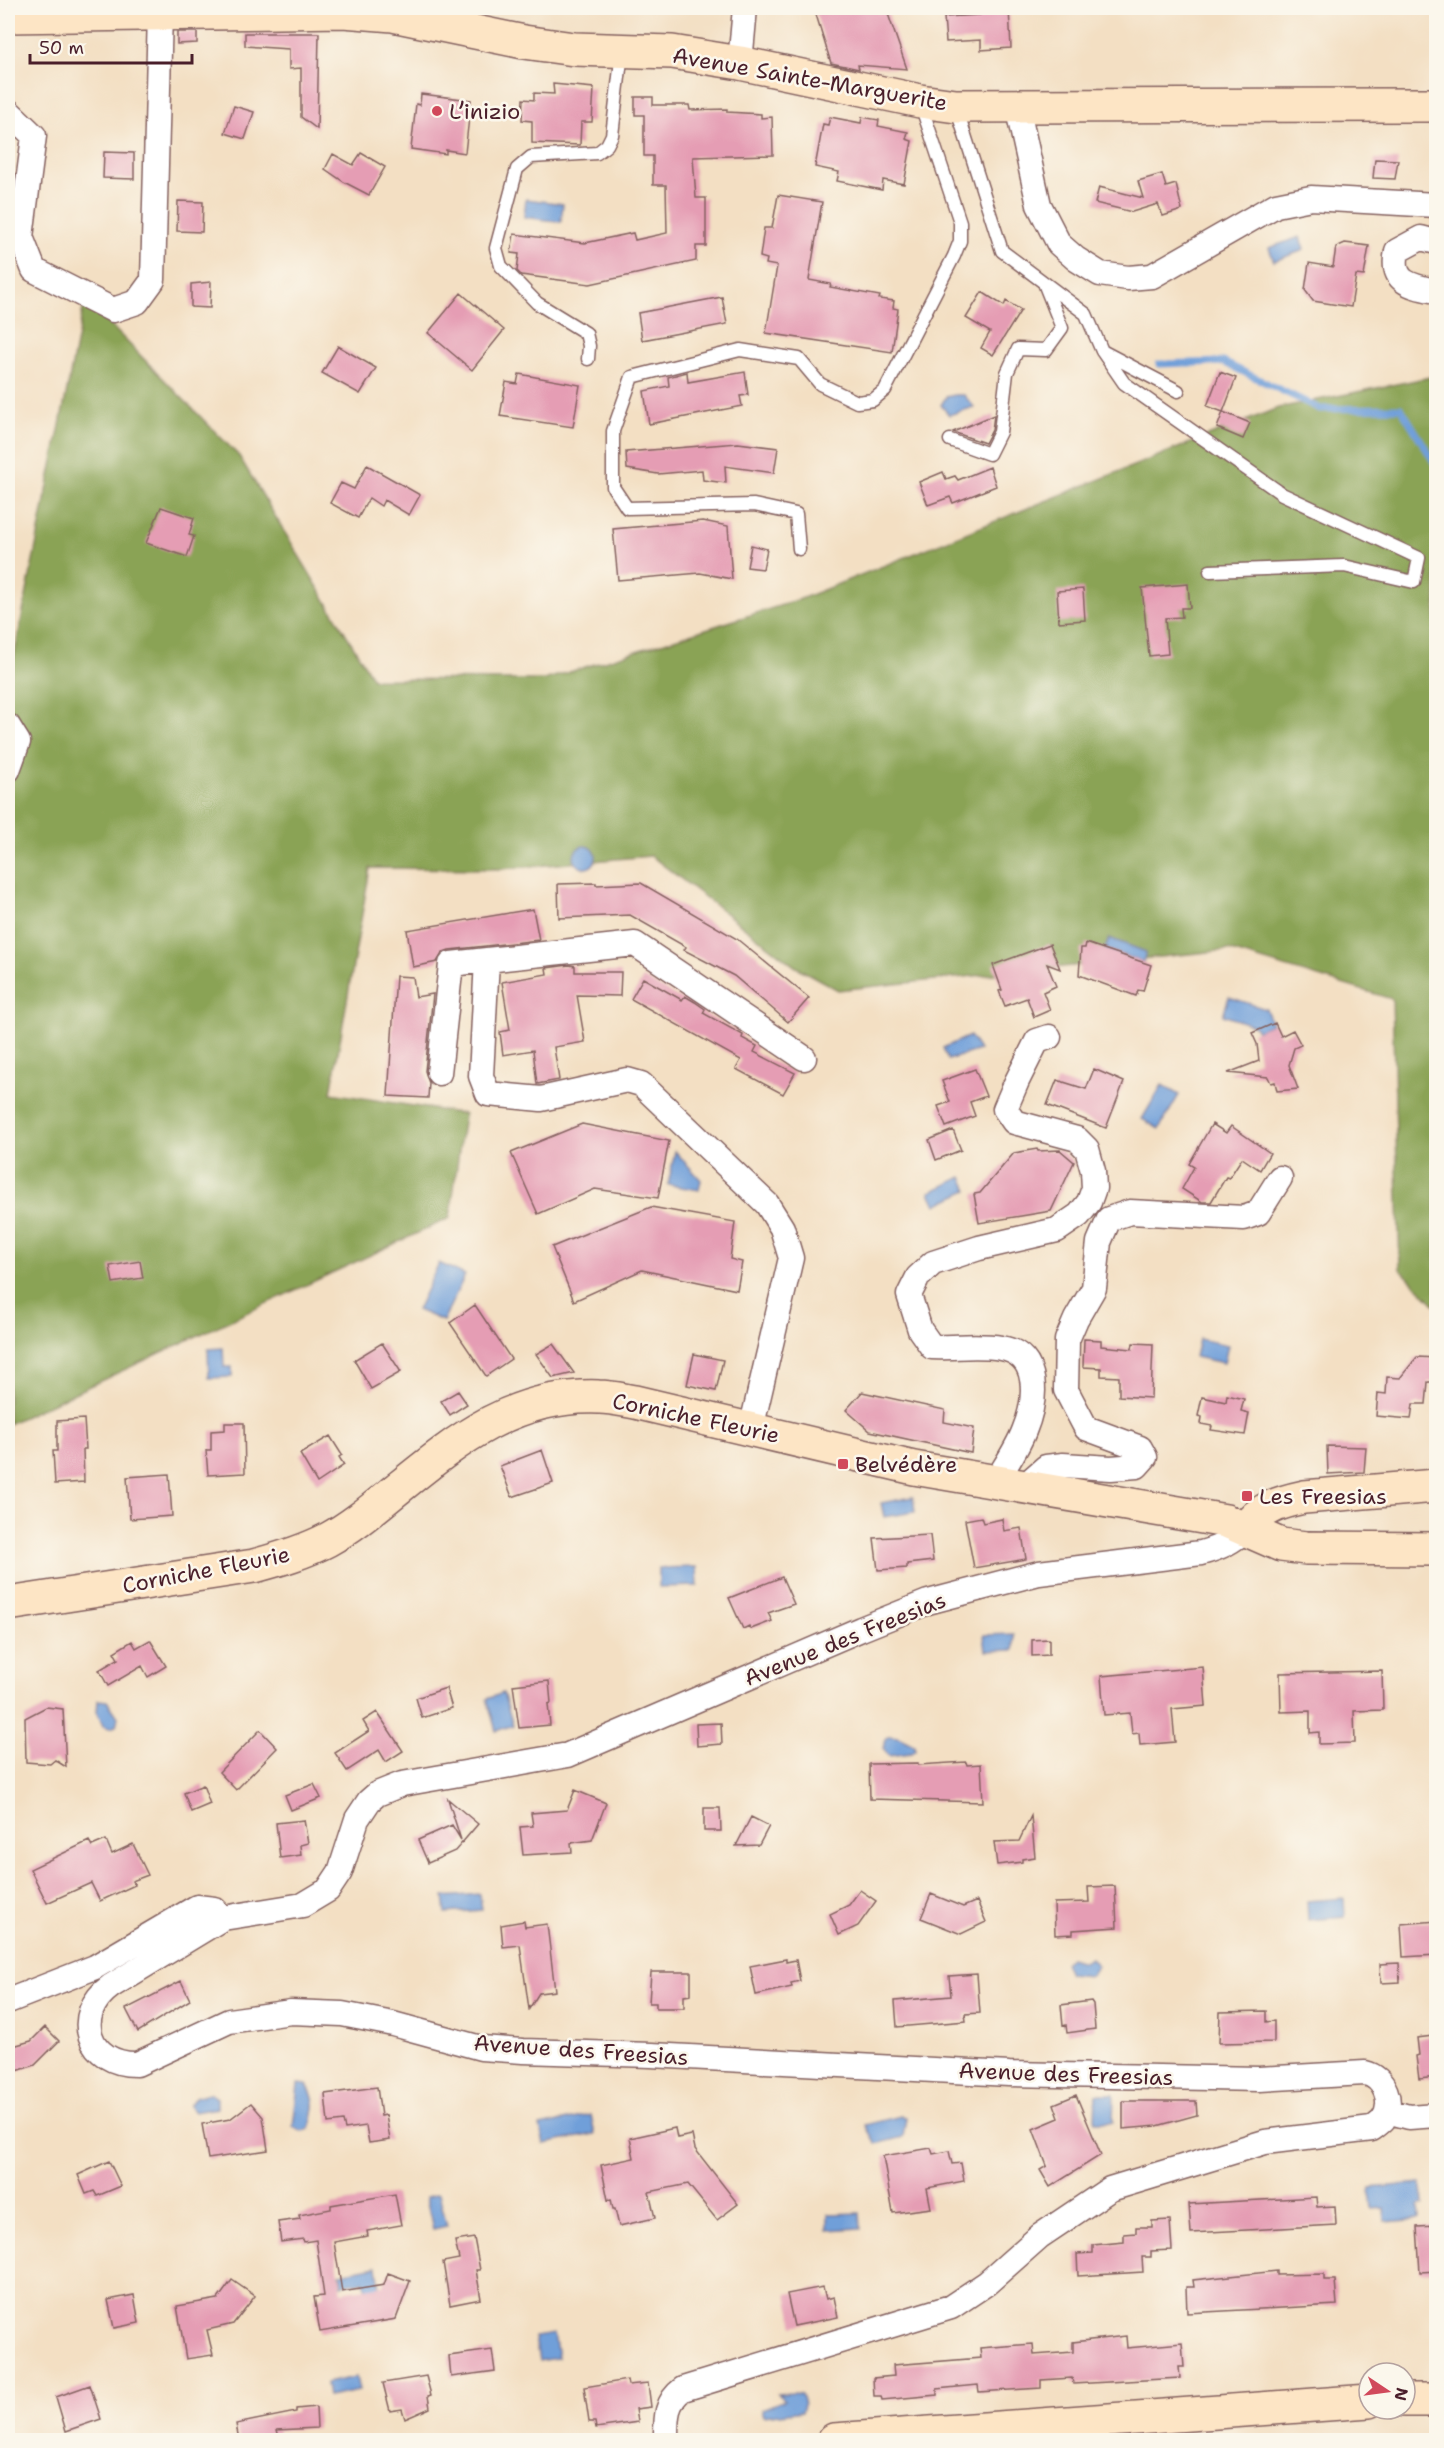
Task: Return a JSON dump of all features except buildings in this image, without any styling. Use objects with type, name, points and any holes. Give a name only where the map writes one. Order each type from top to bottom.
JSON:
[{"type":"street","points":[[740,63],[745,8]]},
{"type":"street","name":"Avenue Sainte-Marguerite","points":[[8,16],[343,11],[393,15],[524,42],[574,49],[672,52],[740,63],[920,101],[956,106],[1437,105]]},
{"type":"street","points":[[8,111],[34,136],[21,237],[34,270],[113,310],[137,302],[153,280],[160,12]]},
{"type":"street","points":[[1017,106],[1039,205],[1059,244],[1076,259],[1100,274],[1128,278],[1152,276],[1276,205],[1311,198],[1437,205]]},
{"type":"street","points":[[1437,242],[1421,238],[1397,251],[1394,264],[1402,281],[1413,287],[1437,291]]},
{"type":"street","points":[[8,726],[18,742],[8,770]]},
{"type":"street","points":[[439,1072],[452,964],[635,944],[804,1058]]},
{"type":"street","points":[[488,960],[481,1076],[488,1094],[541,1099],[627,1080],[642,1084],[767,1204],[782,1227],[791,1258],[752,1429]]},
{"type":"street","points":[[1009,1486],[1032,1407],[1033,1374],[1025,1358],[1002,1348],[932,1347],[920,1330],[909,1295],[918,1278],[933,1263],[978,1248],[1057,1230],[1079,1215],[1089,1202],[1094,1188],[1094,1171],[1087,1149],[1077,1139],[1014,1122],[1005,1109],[1037,1041],[1049,1037]]},
{"type":"street","points":[[1009,1486],[1046,1467],[1063,1465],[1111,1468],[1137,1466],[1145,1457],[1140,1448],[1086,1428],[1066,1390],[1067,1340],[1094,1288],[1099,1242],[1109,1219],[1130,1212],[1244,1218],[1258,1213],[1280,1178]]},
{"type":"street","name":"Corniche Fleurie","points":[[8,1604],[243,1568],[294,1555],[327,1540],[359,1519],[456,1442],[491,1420],[531,1406],[558,1400],[599,1396],[635,1402],[914,1468],[1009,1486],[1226,1521],[1281,1545],[1306,1548],[1437,1549]]},
{"type":"street","points":[[1246,1529],[1253,1518],[1269,1507],[1287,1501],[1437,1486]]},
{"type":"street","name":"Avenue des Freesias","points":[[1246,1529],[1220,1548],[1201,1553],[1039,1573],[928,1602],[568,1755],[388,1788],[369,1801],[357,1819],[340,1872],[328,1890],[303,1905],[223,1918],[100,1994],[93,2004],[89,2017],[89,2028],[100,2052],[110,2060],[124,2064],[137,2064],[229,2021],[291,2012],[342,2014],[393,2024],[481,2048],[523,2051],[651,2055],[1009,2074],[1259,2079],[1365,2073],[1381,2080],[1398,2114]]},
{"type":"street","points":[[8,2001],[95,1967],[197,1907],[214,1909],[223,1918]]},
{"type":"street","points":[[666,2440],[668,2406],[675,2395],[683,2389],[951,2307],[987,2283],[1040,2236],[1110,2189],[1265,2142],[1372,2129],[1382,2121],[1398,2114],[1437,2115]]},
{"type":"street","points":[[1417,2400],[1437,2400]]},
{"type":"street","points":[[834,2440],[1357,2402]]},
{"type":"lane","points":[[588,359],[589,346],[586,333],[537,303],[501,266],[496,248],[517,169],[531,156],[597,153],[607,146],[612,135],[622,51]]},
{"type":"lane","points":[[799,549],[796,514],[754,505],[627,508],[613,487],[613,431],[633,377],[740,350],[799,359],[820,384],[857,402],[873,400],[885,390],[960,240],[960,222],[920,101]]},
{"type":"lane","points":[[956,106],[1002,250],[1086,314],[1102,351],[1124,383],[1282,494],[1419,558],[1414,582],[1344,566],[1210,571]]},
{"type":"lane","points":[[950,440],[989,454],[1000,432],[1007,373],[1018,349],[1046,350],[1062,328],[1043,282]]},
{"type":"lane","points":[[1102,351],[1178,391]]},
{"type":"lane","points":[[1398,2114],[1437,2124]]},
{"type":"green space","points":[[85,299],[239,456],[373,679],[544,680],[798,600],[1278,408],[1436,376],[1436,1306],[1400,1269],[1392,999],[1228,950],[838,990],[796,967],[651,856],[501,869],[370,868],[331,1093],[464,1114],[450,1218],[8,1424],[8,687]]},
{"type":"water","points":[[526,199],[563,204],[561,222],[524,217]]},
{"type":"water","points":[[1300,237],[1304,250],[1274,261],[1269,248]]},
{"type":"water","points":[[964,395],[974,407],[949,415],[941,405],[946,397]]},
{"type":"water","points":[[585,846],[593,849],[596,857],[593,865],[585,868],[577,865],[574,857],[577,849]]},
{"type":"water","points":[[1109,938],[1146,952],[1143,962],[1105,949]]},
{"type":"water","points":[[1229,997],[1266,1009],[1272,1024],[1257,1031],[1255,1026],[1223,1015]]},
{"type":"water","points":[[970,1036],[979,1050],[948,1060],[943,1048]]},
{"type":"water","points":[[1162,1085],[1179,1095],[1159,1129],[1142,1119]]},
{"type":"water","points":[[675,1151],[701,1180],[699,1190],[668,1185]]},
{"type":"water","points":[[962,1177],[968,1190],[936,1205],[930,1192]]},
{"type":"water","points":[[439,1263],[465,1275],[443,1321],[417,1310]]},
{"type":"water","points":[[1199,1339],[1228,1345],[1224,1363],[1195,1357]]},
{"type":"water","points":[[223,1348],[224,1367],[232,1367],[232,1377],[209,1378],[208,1349]]},
{"type":"water","points":[[913,1497],[915,1512],[884,1517],[881,1503]]},
{"type":"water","points":[[697,1567],[698,1586],[659,1587],[659,1568]]},
{"type":"water","points":[[1014,1634],[1014,1650],[986,1651],[984,1635]]},
{"type":"water","points":[[503,1693],[513,1725],[496,1731],[487,1699]]},
{"type":"water","points":[[98,1700],[107,1701],[118,1717],[116,1726],[110,1728],[103,1726],[97,1712]]},
{"type":"water","points":[[889,1736],[898,1737],[914,1745],[915,1750],[911,1753],[889,1756],[883,1749],[885,1739]]},
{"type":"water","points":[[480,1894],[482,1910],[446,1913],[444,1897]]},
{"type":"water","points":[[1344,1898],[1345,1917],[1308,1920],[1307,1901]]},
{"type":"water","points":[[1070,1958],[1083,1962],[1091,1958],[1098,1966],[1090,1976],[1069,1974],[1064,1963]]},
{"type":"water","points":[[298,2084],[307,2085],[314,2101],[310,2128],[303,2131],[293,2127]]},
{"type":"water","points":[[209,2093],[217,2098],[217,2108],[194,2112],[189,2106],[195,2097]]},
{"type":"water","points":[[1096,2094],[1114,2094],[1113,2122],[1095,2122]]},
{"type":"water","points":[[591,2115],[595,2134],[544,2144],[540,2126]]},
{"type":"water","points":[[901,2116],[906,2117],[903,2137],[876,2144],[865,2125]]},
{"type":"water","points":[[1421,2183],[1424,2204],[1419,2205],[1420,2219],[1386,2222],[1385,2208],[1372,2209],[1370,2188]]},
{"type":"water","points":[[439,2194],[447,2226],[433,2229],[426,2197]]},
{"type":"water","points":[[860,2213],[861,2228],[828,2230],[828,2214]]},
{"type":"water","points":[[377,2266],[380,2287],[366,2290],[364,2281],[342,2285],[340,2273]]},
{"type":"water","points":[[554,2334],[558,2358],[539,2361],[535,2337]]},
{"type":"water","points":[[356,2377],[359,2391],[328,2397],[326,2383]]},
{"type":"water","points":[[778,2394],[801,2394],[804,2404],[802,2411],[764,2416],[762,2409],[785,2400]]},
{"type":"waterway","points":[[1159,364],[1223,362],[1320,409],[1401,408],[1436,465]]},
{"type":"place","name":"L’inizio","points":[[437,111]]},
{"type":"place","name":"Belvédère","points":[[843,1464]]},
{"type":"place","name":"Les Freesias","points":[[1247,1496]]}]
